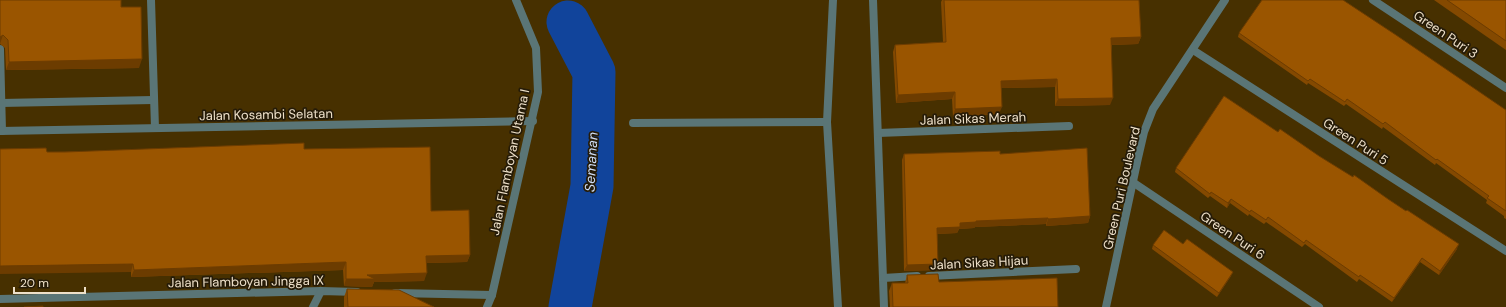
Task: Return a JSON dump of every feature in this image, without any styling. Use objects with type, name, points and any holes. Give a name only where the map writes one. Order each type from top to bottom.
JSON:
[{"type":"street","points":[[151,0],[155,128]]},
{"type":"street","name":"Jalan Flamboyan Utama I","points":[[487,307],[492,295],[533,120],[538,92],[536,48],[516,0]]},
{"type":"street","points":[[833,0],[827,122],[838,307]]},
{"type":"street","points":[[873,0],[884,307]]},
{"type":"street","name":"Green Puri Boulevard","points":[[1106,307],[1144,132],[1153,108],[1225,0]]},
{"type":"street","name":"Green Puri 3","points":[[1373,0],[1506,88]]},
{"type":"street","points":[[0,48],[1,131]]},
{"type":"street","name":"Green Puri 5","points":[[1193,50],[1506,251]]},
{"type":"street","points":[[1,103],[154,100]]},
{"type":"street","name":"Jalan Kosambi Selatan","points":[[1,131],[533,120]]},
{"type":"street","points":[[633,124],[827,122]]},
{"type":"street","name":"Jalan Sikas Merah","points":[[878,133],[1069,126]]},
{"type":"street","name":"Green Puri 6","points":[[1134,183],[1319,307]]},
{"type":"street","name":"Jalan Sikas Hijau","points":[[883,278],[1076,269]]},
{"type":"street","points":[[313,307],[321,291]]},
{"type":"street","name":"Jalan Flamboyan Jingga IX","points":[[0,299],[321,291],[368,292]]},
{"type":"street","points":[[384,293],[492,295]]},
{"type":"building","points":[[0,0],[121,0],[121,7],[141,7],[142,59],[9,62],[8,40],[3,35],[0,37]]},
{"type":"building","points":[[944,0],[1139,0],[1141,37],[1111,38],[1113,98],[1058,99],[1057,79],[1001,81],[1002,107],[955,109],[955,92],[898,95],[895,45],[946,42]]},
{"type":"building","points":[[1262,0],[1343,0],[1506,110],[1506,211],[1487,198],[1489,196],[1437,159],[1436,160],[1385,122],[1383,124],[1347,99],[1345,102],[1310,79],[1308,81],[1239,33]]},
{"type":"building","points":[[1447,0],[1506,0],[1506,41]]},
{"type":"building","points":[[1224,96],[1278,132],[1280,129],[1319,156],[1353,177],[1354,175],[1406,211],[1407,210],[1459,244],[1440,271],[1422,258],[1394,298],[1360,275],[1359,277],[1306,240],[1304,243],[1268,217],[1266,220],[1251,210],[1250,212],[1231,199],[1228,203],[1211,192],[1210,194],[1176,168]]},
{"type":"building","points":[[304,143],[304,149],[430,147],[431,211],[469,210],[470,255],[426,256],[427,273],[367,275],[375,279],[346,279],[346,262],[134,270],[133,264],[0,266],[0,149],[46,148],[47,152],[65,152]]},
{"type":"building","points":[[1087,148],[1090,216],[976,221],[960,223],[960,227],[937,228],[938,264],[907,265],[904,154],[1000,151],[1000,154]]},
{"type":"building","points":[[1164,230],[1183,244],[1187,239],[1233,272],[1219,293],[1153,245]]},
{"type":"building","points":[[938,274],[939,282],[1057,278],[1058,307],[893,307],[892,283],[908,283],[907,275]]},
{"type":"building","points":[[347,289],[399,290],[434,307],[348,307]]},
{"type":"waterway","name":"Semanan","points":[[568,22],[594,72],[592,186],[570,307]]}]
